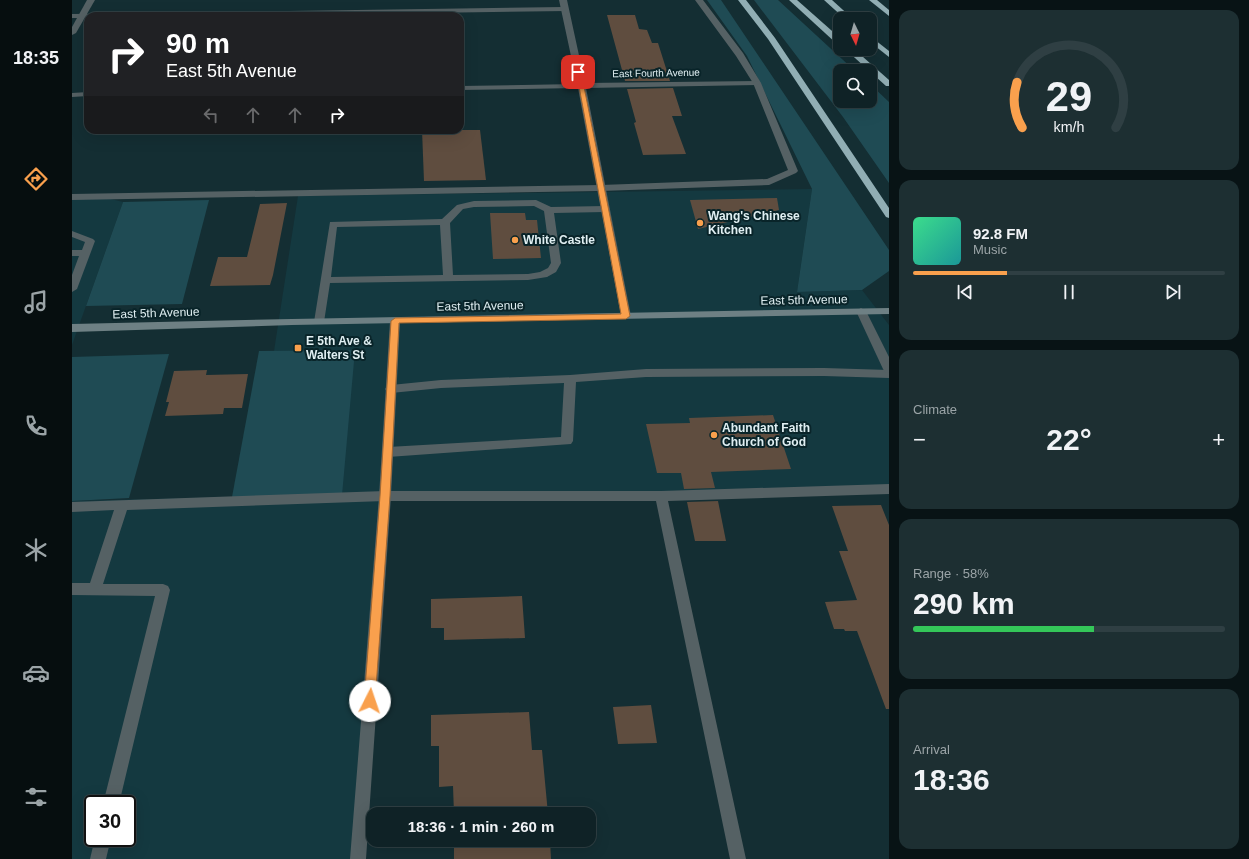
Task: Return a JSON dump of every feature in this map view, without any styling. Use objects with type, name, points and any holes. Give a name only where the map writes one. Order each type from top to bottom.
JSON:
[{"type":"highway","points":[[742,0],[779,49],[889,214]]},
{"type":"highway","points":[[793,0],[833,36]]},
{"type":"highway","points":[[828,0],[841,12]]},
{"type":"highway","points":[[873,0],[889,14]]},
{"type":"highway","points":[[877,44],[889,55]]},
{"type":"highway","points":[[856,56],[889,84]]},
{"type":"main road","name":"East 5th Avenue","points":[[72,328],[889,311]]},
{"type":"street","points":[[84,12],[91,0]]},
{"type":"street","points":[[72,197],[601,188],[769,182],[793,171],[757,83],[740,55],[699,0]]},
{"type":"street","points":[[257,12],[564,5],[582,86],[626,316]]},
{"type":"street","points":[[72,34],[84,12]]},
{"type":"street","points":[[72,16],[82,16]]},
{"type":"street","name":"East Fourth Avenue","points":[[464,88],[757,83]]},
{"type":"street","points":[[72,95],[84,94]]},
{"type":"street","points":[[319,322],[333,224],[445,222],[460,207],[474,204],[536,203],[549,210],[605,209]]},
{"type":"street","points":[[325,280],[528,277],[543,275],[552,270],[556,263],[549,210]]},
{"type":"street","points":[[445,222],[448,278]]},
{"type":"street","points":[[72,234],[90,241],[86,253],[75,271],[72,289]]},
{"type":"street","points":[[72,253],[86,253]]},
{"type":"street","points":[[861,312],[889,369]]},
{"type":"street","points":[[358,859],[385,496],[395,321]]},
{"type":"street","points":[[391,389],[441,384],[570,379],[661,373],[824,372],[889,374]]},
{"type":"street","points":[[388,452],[568,440],[570,379]]},
{"type":"street","points":[[72,507],[385,496],[661,496],[889,489]]},
{"type":"street","points":[[661,496],[738,859]]},
{"type":"street","points":[[95,588],[122,505]]},
{"type":"street","points":[[72,589],[95,588],[163,590],[113,795]]},
{"type":"street","points":[[98,859],[101,847]]},
{"type":"shaded area","points":[[707,0],[721,0],[889,250],[889,271],[862,290],[797,292],[812,189],[747,56]]},
{"type":"shaded area","points":[[754,0],[778,0],[833,51],[833,56],[839,56],[847,64],[833,64],[833,104]]},
{"type":"shaded area","points":[[877,91],[889,102],[889,183],[836,108],[877,108]]},
{"type":"shaded area","points":[[812,189],[797,292],[862,290],[889,325],[889,490],[380,499],[356,859],[72,859],[72,501],[232,497],[355,350],[274,351],[298,196]]},
{"type":"shaded area","points":[[72,198],[107,198],[123,202],[72,345]]},
{"type":"shaded area","points":[[209,200],[182,304],[86,306],[123,202]]},
{"type":"shaded area","points":[[355,350],[342,495],[232,497],[259,351]]},
{"type":"shaded area","points":[[169,354],[129,498],[72,501],[72,357]]},
{"type":"building","points":[[607,15],[635,15],[639,29],[647,30],[652,43],[658,43],[670,81],[625,81]]},
{"type":"building","points":[[673,88],[682,116],[672,116],[686,154],[643,155],[634,123],[636,122],[627,89]]},
{"type":"building","points":[[464,130],[480,130],[486,180],[424,181],[422,134],[464,134]]},
{"type":"building","points":[[777,198],[779,210],[698,229],[690,200]]},
{"type":"building","points":[[287,203],[270,285],[210,286],[218,257],[247,257],[260,204]]},
{"type":"building","name":"White Castle","points":[[490,213],[525,213],[526,220],[537,220],[541,258],[493,259]]},
{"type":"building","points":[[207,370],[206,375],[248,374],[242,408],[224,408],[223,414],[165,416],[169,402],[166,402],[174,371]]},
{"type":"building","name":"Abundant Faith Church of God","points":[[773,415],[791,469],[711,472],[715,488],[684,489],[681,473],[657,473],[646,424],[690,423],[689,418]]},
{"type":"building","points":[[718,501],[726,541],[695,541],[687,502]]},
{"type":"building","points":[[881,505],[889,525],[889,709],[886,709],[857,631],[834,629],[825,602],[857,600],[839,551],[848,551],[832,506]]},
{"type":"building","points":[[522,596],[525,638],[444,640],[444,628],[431,628],[431,599]]},
{"type":"building","points":[[651,705],[657,743],[618,744],[613,707]]},
{"type":"building","points":[[529,712],[532,750],[542,750],[547,807],[454,807],[453,786],[439,787],[439,746],[431,746],[431,715]]},
{"type":"building","points":[[454,847],[550,847],[551,859],[454,859]]},
{"type":"place","name":"Wang's Chinese Kitchen","points":[[700,223]]},
{"type":"place","name":"White Castle","points":[[515,240]]},
{"type":"place","name":"E 5th Ave & Walters St","points":[[298,348]]},
{"type":"place","name":"Abundant Faith Church of God","points":[[714,435]]},
{"type":"route","points":[[370,701],[385,496],[395,321],[626,316],[582,86],[578,72]]}]
